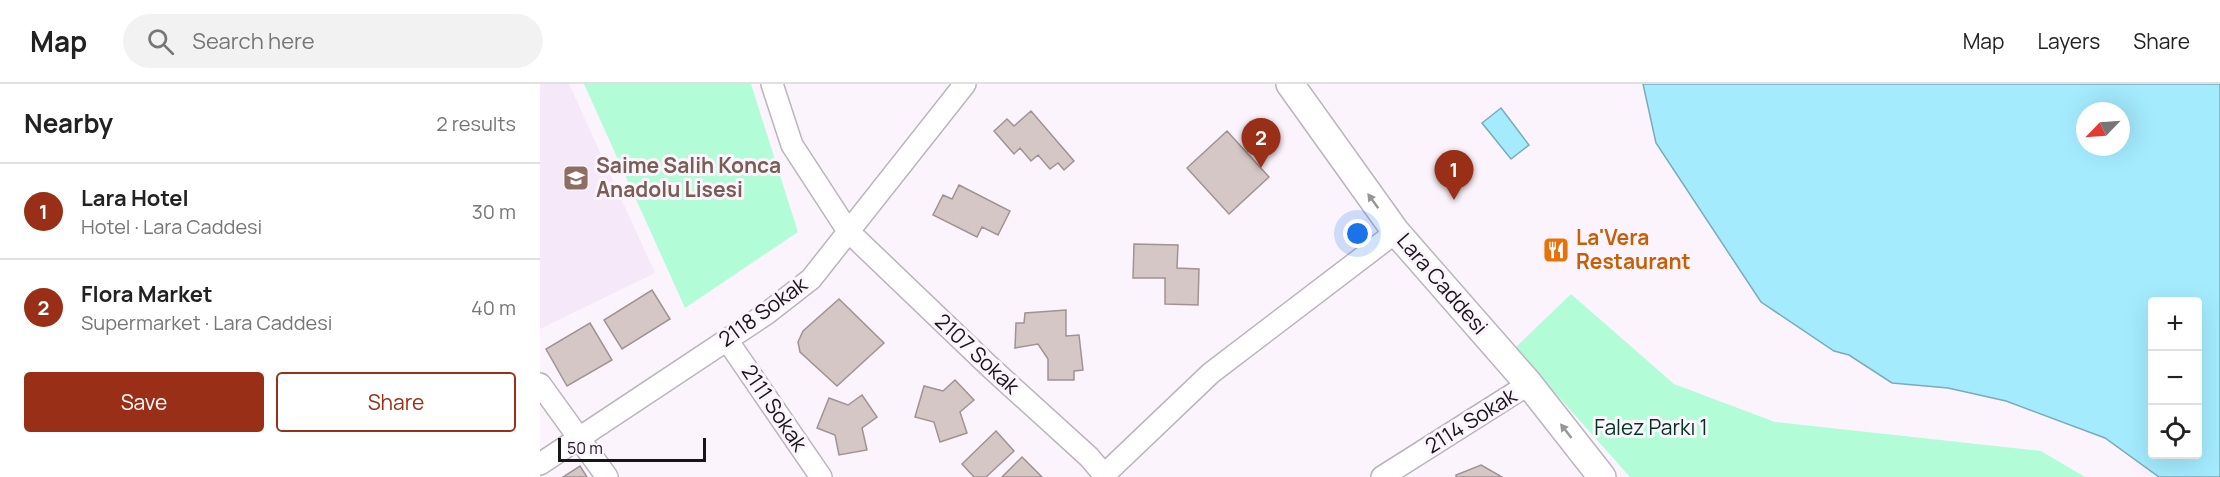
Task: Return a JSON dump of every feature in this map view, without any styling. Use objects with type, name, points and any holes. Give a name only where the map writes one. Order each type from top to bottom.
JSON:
[{"type":"street","name":"2107 Sokak","points":[[772,84],[792,145],[848,231],[990,367],[1089,457],[1105,476]]},
{"type":"street","name":"2118 Sokak","points":[[540,464],[727,340],[811,279],[964,84]]},
{"type":"street","name":"Lara Caddesi","points":[[1290,84],[1396,232],[1529,384],[1602,477]]},
{"type":"street","points":[[1105,476],[1211,373],[1396,232]]},
{"type":"street","name":"2111 Sokak","points":[[727,340],[821,477]]},
{"type":"street","points":[[540,384],[607,477]]},
{"type":"street","name":"2114 Sokak","points":[[1382,477],[1529,384]]},
{"type":"shaded area","name":"Saime Salih Konca Anadolu Lisesi","points":[[540,84],[569,84],[655,273],[540,329]]},
{"type":"green space","points":[[584,84],[751,84],[798,232],[685,308]]},
{"type":"green space","name":"Falez Parkı 1","points":[[1571,294],[1674,384],[1775,422],[2041,451],[2085,477],[1630,477],[1515,348]]},
{"type":"water","points":[[1643,84],[2220,84],[2220,477],[2159,477],[2105,438],[2006,401],[1948,388],[1892,383],[1849,355],[1834,351],[1761,302],[1656,143]]},
{"type":"water","points":[[1501,108],[1529,145],[1511,159],[1482,123]]},
{"type":"building","points":[[1031,111],[1074,161],[1064,170],[1058,163],[1050,169],[1038,155],[1031,161],[1020,148],[1014,154],[994,131],[1007,119],[1014,126]]},
{"type":"building","points":[[1227,131],[1269,177],[1229,214],[1187,168]]},
{"type":"building","points":[[959,185],[1010,211],[998,235],[982,227],[977,237],[933,215],[943,195],[952,199]]},
{"type":"building","points":[[1134,244],[1178,245],[1177,268],[1199,269],[1198,305],[1165,304],[1165,278],[1133,278]]},
{"type":"building","points":[[652,290],[670,319],[622,349],[604,320]]},
{"type":"building","points":[[839,299],[884,343],[837,386],[800,352],[798,342],[803,331]]},
{"type":"building","points":[[1066,310],[1066,336],[1079,335],[1083,370],[1074,371],[1074,380],[1048,380],[1048,359],[1038,344],[1015,348],[1016,323],[1024,323],[1025,313]]},
{"type":"building","points":[[590,323],[612,360],[567,386],[546,349]]},
{"type":"building","points":[[955,380],[974,400],[960,412],[967,433],[940,442],[934,422],[915,417],[924,386],[943,391]]},
{"type":"building","points":[[862,395],[877,417],[862,428],[867,450],[839,455],[835,435],[817,428],[829,398],[848,405]]},
{"type":"building","points":[[996,431],[1014,451],[986,477],[974,477],[962,464]]},
{"type":"building","points":[[1022,457],[1042,477],[1002,477]]},
{"type":"building","points":[[1481,465],[1502,477],[1456,477],[1456,475]]},
{"type":"building","points":[[580,466],[587,477],[563,477]]},
{"type":"place","name":"Flora Market","points":[[1261,168]]},
{"type":"place","name":"Saime Salih Konca Anadolu Lisesi","points":[[576,178]]},
{"type":"place","name":"Lara Hotel","points":[[1454,200]]},
{"type":"place","name":"La'Vera Restaurant","points":[[1556,250]]}]
